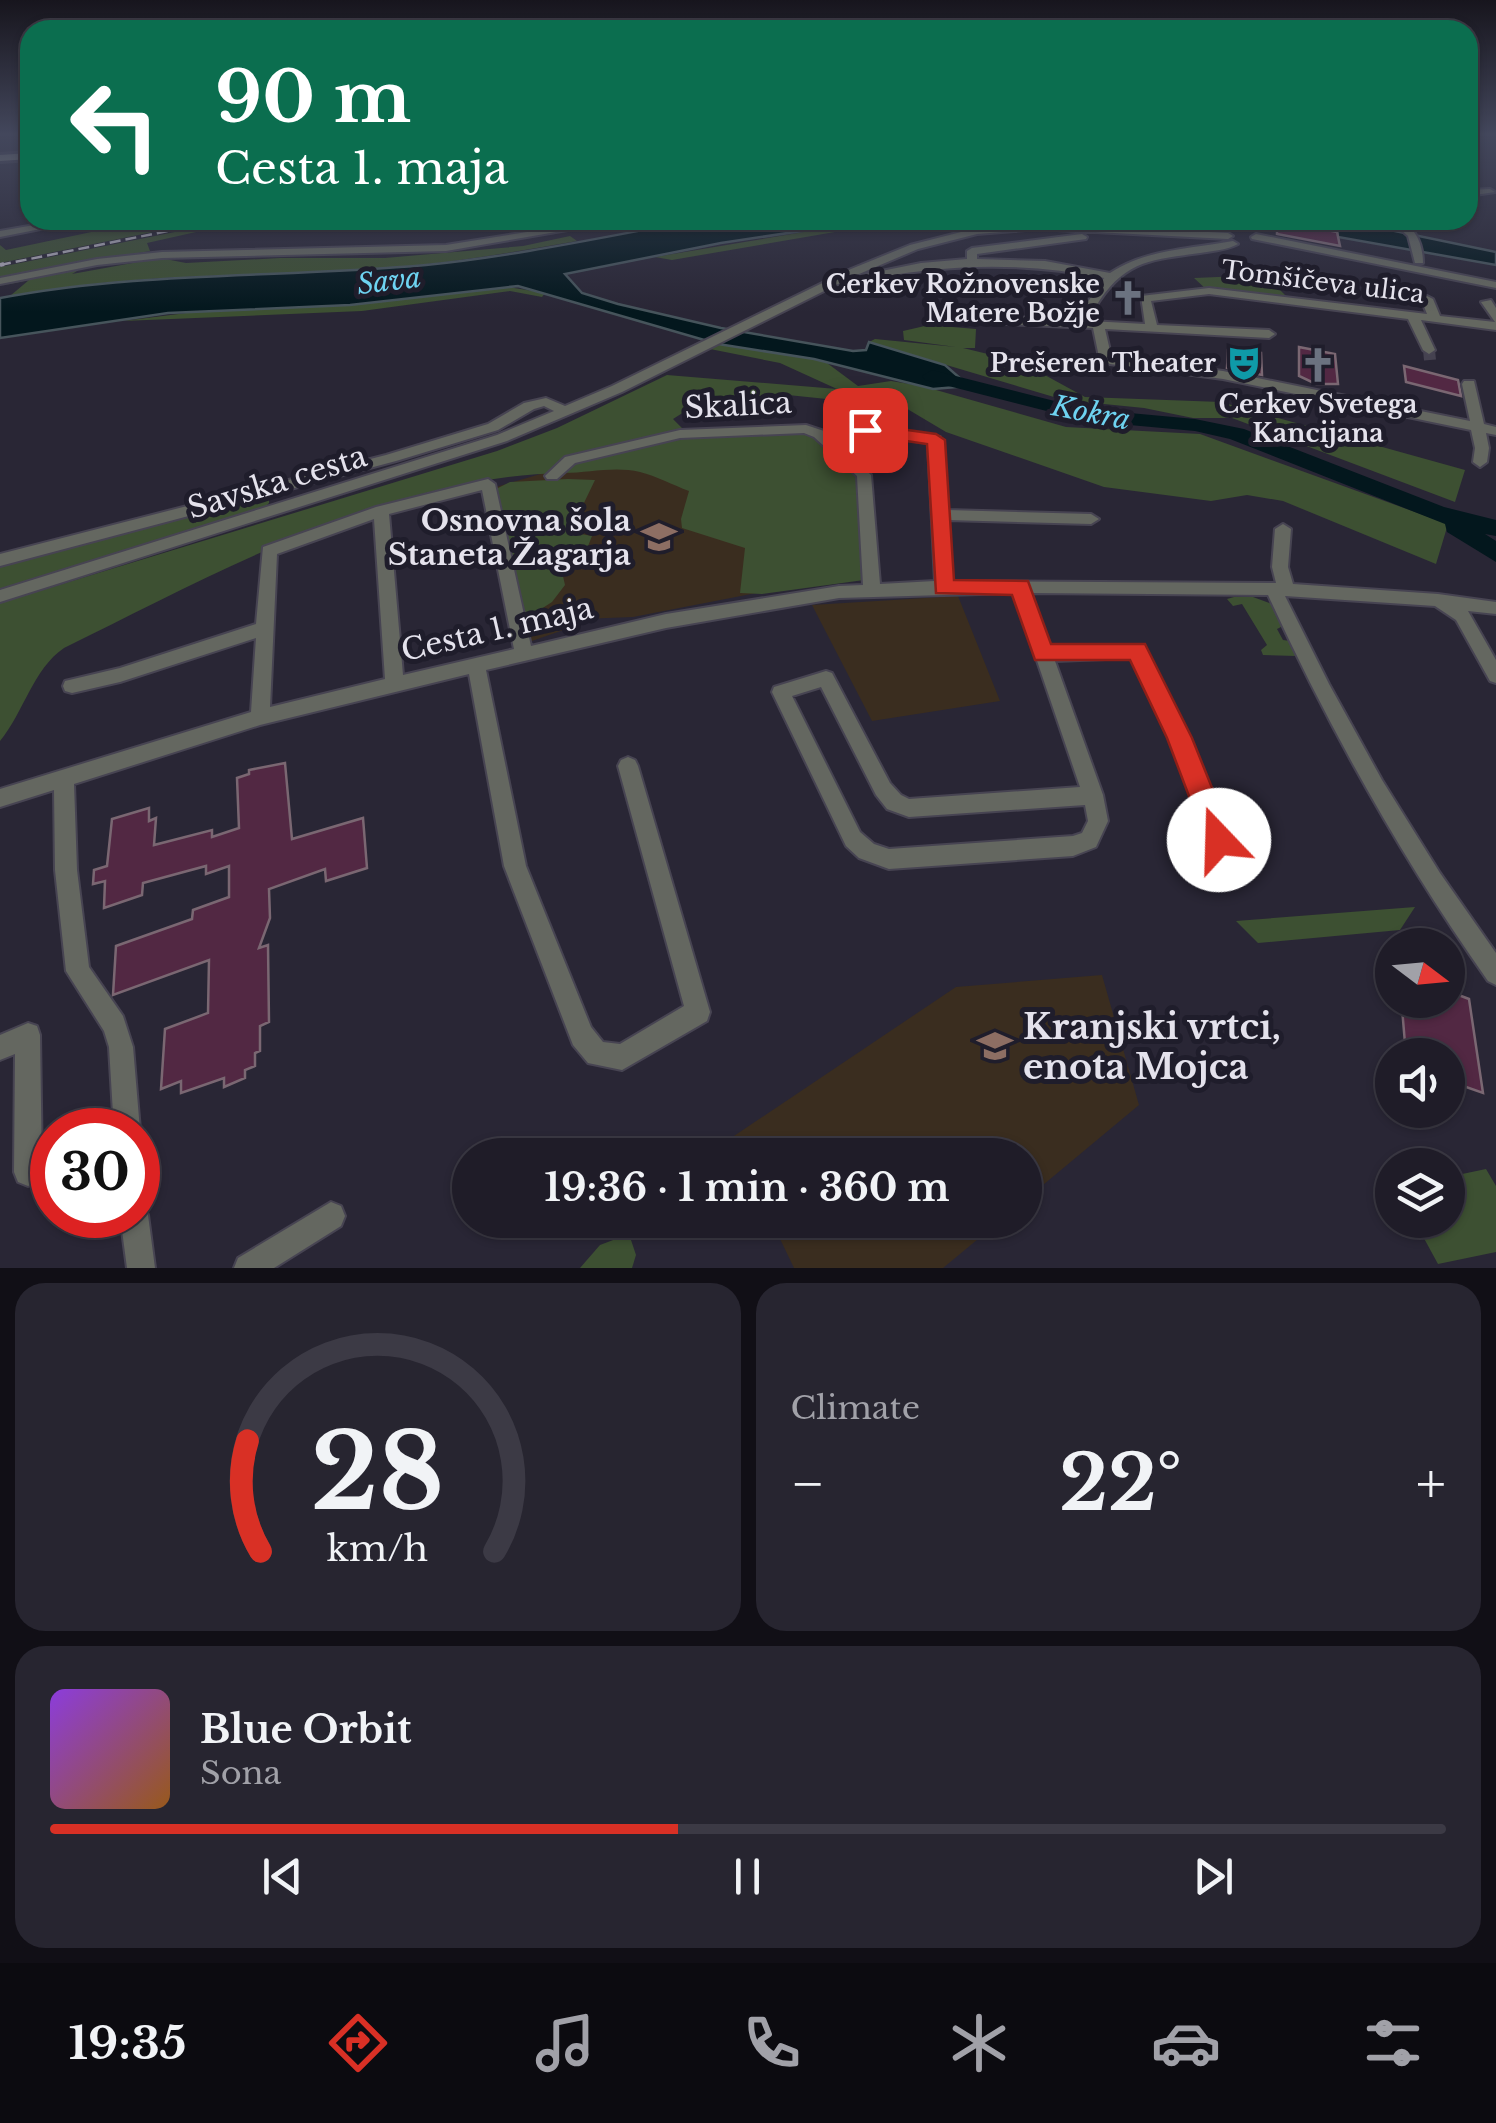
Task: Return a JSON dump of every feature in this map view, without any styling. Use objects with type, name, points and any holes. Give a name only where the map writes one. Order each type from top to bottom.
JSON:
[{"type":"street","points":[[0,281],[97,262],[175,254],[446,248],[558,230]]},
{"type":"street","name":"Savska cesta","points":[[0,596],[425,464],[566,412],[914,246],[989,230]]},
{"type":"street","name":"Savska cesta","points":[[972,259],[972,251],[1114,230]]},
{"type":"street","name":"Savska cesta","points":[[1149,230],[1234,233]]},
{"type":"street","points":[[1402,230],[1417,250]]},
{"type":"street","points":[[1090,306],[1097,290],[1110,276],[1143,259],[1234,233],[1496,285]]},
{"type":"street","points":[[1274,243],[1417,250],[1496,274]]},
{"type":"street","points":[[840,278],[853,280],[972,259],[1056,266],[1110,276]]},
{"type":"street","name":"Tomšičeva ulica","points":[[1152,325],[1146,298],[1178,311],[1209,291],[1496,322]]},
{"type":"street","points":[[1427,299],[1435,318]]},
{"type":"street","points":[[1487,302],[1496,322]]},
{"type":"street","points":[[963,318],[1152,325],[1178,311],[1264,333]]},
{"type":"street","points":[[1412,314],[1428,350]]},
{"type":"street","points":[[1098,325],[1106,358],[1114,361],[1223,375],[1496,431]]},
{"type":"street","points":[[1469,384],[1480,462]]},
{"type":"street","name":"Savska cesta","points":[[0,560],[359,468],[493,427],[530,406],[546,402],[566,412]]},
{"type":"street","name":"Skalica","points":[[552,476],[570,460],[680,434],[806,428],[819,434],[864,476],[872,589]]},
{"type":"street","points":[[865,430],[936,440],[944,588]]},
{"type":"street","points":[[260,718],[268,551],[381,511],[488,484],[524,654]]},
{"type":"street","points":[[381,511],[395,684]]},
{"type":"street","points":[[938,515],[1091,520]]},
{"type":"street","points":[[1283,529],[1279,588],[1326,700],[1385,809],[1496,974]]},
{"type":"street","points":[[1020,587],[1094,794],[1098,821],[1089,840],[1072,846],[889,859],[867,851],[853,839],[781,692],[826,678],[883,789],[894,802],[908,808],[1094,794]]},
{"type":"street","name":"Cesta 1. maja","points":[[0,798],[260,718],[752,604],[872,589],[1279,588],[1441,593],[1496,608]]},
{"type":"street","points":[[1441,593],[1462,614],[1496,676]]},
{"type":"street","points":[[72,686],[120,675],[265,628]]},
{"type":"street","points":[[1043,654],[1137,651],[1179,738],[1219,840]]},
{"type":"street","points":[[476,665],[515,866],[582,1036],[597,1054],[622,1057],[698,1012],[628,766]]},
{"type":"street","points":[[64,776],[66,870],[78,971],[114,1025],[121,1047],[125,1108]]},
{"type":"street","points":[[0,1048],[28,1035],[28,1172]]},
{"type":"street","points":[[248,1268],[331,1216]]},
{"type":"street","points":[[137,1238],[142,1268]]},
{"type":"shaded area","name":"Osnovna šola Staneta Žagarja","points":[[650,442],[808,583],[633,617],[581,619],[570,622],[572,627],[529,642],[496,487]]},
{"type":"shaded area","points":[[958,596],[1000,701],[872,721],[812,605]]},
{"type":"shaded area","name":"Kranjski vrtci, enota Mojca","points":[[1102,975],[1139,1105],[1042,1186],[1042,1138],[731,1138],[956,987]]},
{"type":"shaded area","points":[[780,1238],[979,1238],[943,1268],[794,1268]]},
{"type":"green space","points":[[101,230],[163,230],[0,263],[0,245],[6,250]]},
{"type":"green space","points":[[185,230],[205,230],[147,243],[150,251],[0,277],[0,267]]},
{"type":"green space","points":[[816,230],[847,230],[672,260],[655,257]]},
{"type":"green space","points":[[570,236],[577,241],[386,268],[140,280],[10,296],[29,280],[0,286],[87,265],[72,274],[160,258],[186,263],[385,258],[523,246]]},
{"type":"green space","points":[[1265,275],[1287,297],[1207,290],[1194,278]]},
{"type":"green space","points":[[502,286],[545,293],[542,297],[510,291],[362,311],[123,321],[218,309],[350,305]]},
{"type":"green space","points":[[929,325],[976,329],[975,348],[963,348],[1021,362],[1085,397],[1221,402],[1465,470],[1455,502],[1232,418],[1193,418],[1144,408],[1064,400],[869,342],[875,339],[956,347],[904,340],[903,331]]},
{"type":"green space","points":[[718,344],[814,359],[827,363],[858,386],[891,381],[922,386],[1066,427],[1200,434],[1448,524],[1436,564],[1283,501],[1247,495],[1211,501],[1104,487],[946,432],[904,407],[788,395],[706,398],[673,419],[688,434],[795,430],[819,437],[832,454],[860,476],[864,580],[762,594],[740,593],[745,548],[682,528],[689,491],[630,470],[499,478],[434,491],[306,534],[243,560],[64,648],[44,667],[0,741],[0,603],[497,451],[557,428],[667,375],[837,389],[780,363],[710,349]]},
{"type":"green space","points":[[595,480],[570,532],[592,536],[579,569],[562,572],[565,585],[552,602],[524,620],[494,490],[510,482]]},
{"type":"green space","points":[[269,494],[269,503],[261,511],[0,590],[0,562]]},
{"type":"green space","points":[[1253,597],[1272,604],[1283,626],[1277,629],[1283,640],[1290,641],[1296,656],[1263,655],[1261,650],[1267,645],[1242,604],[1233,606],[1227,599]]},
{"type":"green space","points":[[1415,907],[1401,928],[1258,943],[1236,921]]},
{"type":"green space","points":[[1486,1169],[1496,1186],[1496,1252],[1438,1264],[1424,1238],[1465,1238],[1465,1173]]},
{"type":"green space","points":[[630,1238],[636,1255],[632,1268],[580,1268],[600,1245]]},
{"type":"water","name":"Sava","points":[[642,230],[808,230],[565,274],[582,293],[721,328],[853,351],[866,350],[869,342],[945,365],[969,386],[933,389],[814,359],[718,344],[518,286],[350,305],[168,313],[0,338],[0,298],[53,289],[159,279],[426,265]]},
{"type":"water","points":[[1337,230],[1390,230],[1496,252],[1496,265],[1338,237]]},
{"type":"building","points":[[1277,230],[1327,230],[1337,232],[1340,246],[1277,234]]},
{"type":"building","name":"Cerkev Svetega Kancijana","points":[[1299,347],[1335,354],[1338,384],[1316,384],[1299,376]]},
{"type":"building","name":"Prešeren Theater","points":[[1228,350],[1261,353],[1262,375],[1227,368]]},
{"type":"building","points":[[1404,366],[1458,380],[1461,396],[1406,382]]},
{"type":"building","points":[[285,763],[292,839],[363,818],[367,868],[326,881],[325,869],[269,889],[270,918],[259,948],[268,945],[269,1022],[260,1026],[260,1051],[255,1053],[255,1066],[245,1070],[245,1078],[224,1087],[224,1078],[181,1093],[181,1081],[161,1089],[165,1029],[208,1013],[209,960],[113,995],[116,946],[192,919],[193,910],[229,897],[229,866],[206,874],[206,866],[143,883],[142,895],[104,908],[105,881],[93,884],[94,870],[107,866],[112,819],[149,808],[149,821],[156,818],[154,845],[212,830],[212,837],[239,828],[237,778],[249,774],[249,770]]},
{"type":"building","points":[[1465,997],[1469,999],[1483,1093],[1465,1087],[1465,1038],[1405,1038],[1403,1018],[1465,1018]]},
{"type":"waterway","name":"Kokra","points":[[932,376],[1086,415],[1195,425],[1236,434],[1438,514],[1496,528]]},
{"type":"waterway","name":"Kokra","points":[[1456,526],[1496,553]]},
{"type":"tunnel","points":[[1429,350],[1430,360]]},
{"type":"railway","points":[[4,264],[0,265],[173,230]]},
{"type":"place","name":"Cerkev Rožnovenske Matere Božje","points":[[1128,298]]},
{"type":"place","name":"Prešeren Theater","points":[[1244,363]]},
{"type":"place","name":"Cerkev Svetega Kancijana","points":[[1318,365]]},
{"type":"place","name":"Osnovna šola Staneta Žagarja","points":[[659,537]]},
{"type":"place","name":"Kranjski vrtci, enota Mojca","points":[[995,1046]]},
{"type":"route","points":[[865,430],[936,440],[944,588],[1020,587],[1043,654],[1137,651],[1179,738],[1219,840]]}]
